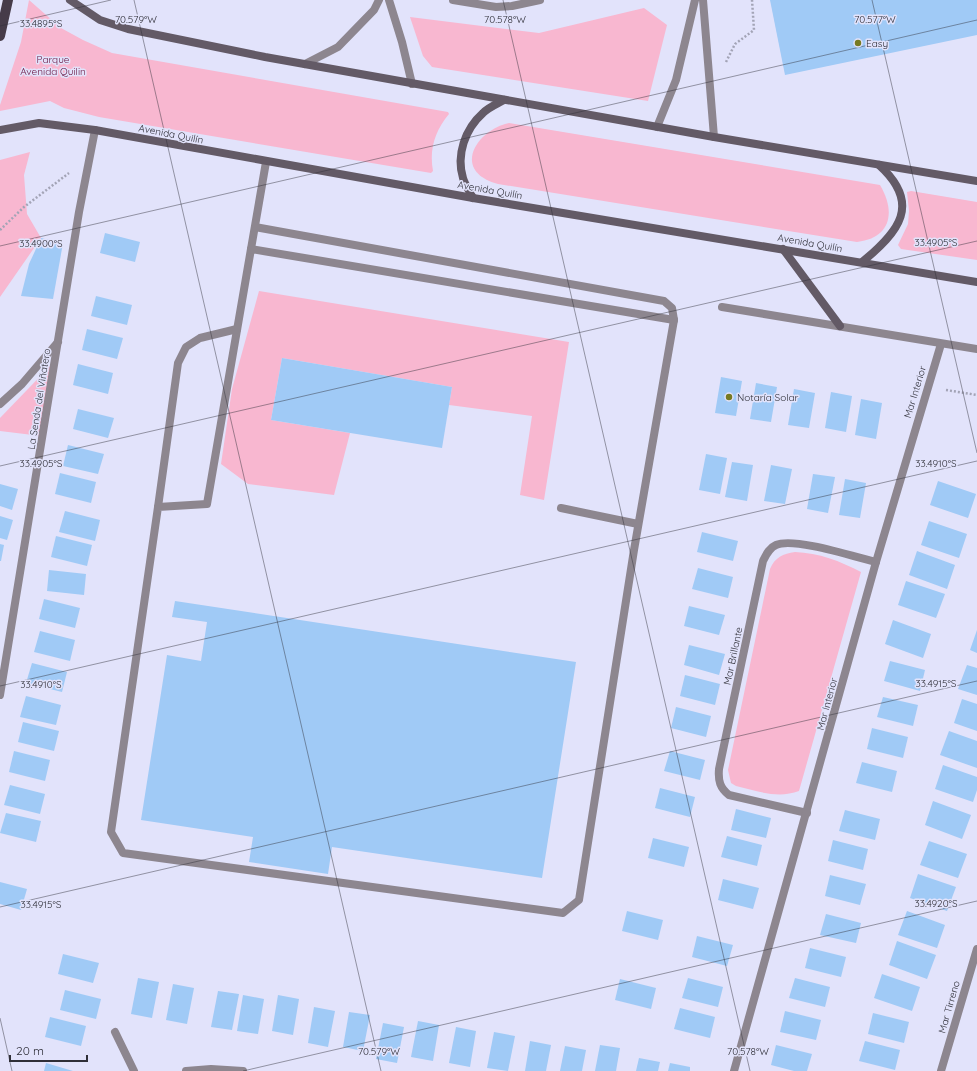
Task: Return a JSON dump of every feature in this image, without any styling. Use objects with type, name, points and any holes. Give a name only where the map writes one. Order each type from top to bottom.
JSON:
[{"type":"main road","points":[[0,36],[8,0]]},
{"type":"main road","points":[[70,0],[100,20],[128,29],[412,84],[977,181]]},
{"type":"main road","points":[[473,198],[463,179],[460,163],[462,148],[476,120],[484,112],[504,100]]},
{"type":"main road","name":"Avenida Quilín","points":[[0,130],[39,123],[95,130],[266,162],[473,198],[977,282]]},
{"type":"main road","points":[[862,262],[883,245],[894,231],[902,211],[899,192],[892,177],[878,164]]},
{"type":"main road","points":[[783,249],[844,326]]},
{"type":"street","points":[[305,64],[338,47],[374,10],[379,0]]},
{"type":"street","points":[[389,0],[402,42],[412,84]]},
{"type":"street","points":[[453,0],[496,7],[512,6],[540,0]]},
{"type":"street","points":[[657,127],[676,80],[695,0]]},
{"type":"street","points":[[704,0],[714,137]]},
{"type":"street","name":"La Senda del Viñatero","points":[[0,695],[79,212],[95,130]]},
{"type":"street","points":[[158,507],[207,504],[266,162]]},
{"type":"street","points":[[237,328],[200,338],[186,347],[178,363],[111,832],[124,853],[563,913],[579,900],[638,524],[674,320],[672,308],[664,301],[255,227]]},
{"type":"street","points":[[251,249],[674,320]]},
{"type":"street","points":[[722,307],[844,326],[977,350]]},
{"type":"street","points":[[0,404],[22,384],[58,342]]},
{"type":"street","name":"Mar Interior","points":[[734,1071],[876,562],[941,344]]},
{"type":"street","points":[[561,508],[638,524]]},
{"type":"street","name":"Mar Brillante","points":[[807,813],[729,795],[723,790],[718,777],[718,770],[763,561],[772,547],[777,544],[794,542],[876,562]]},
{"type":"street","name":"Mar Tirreno","points":[[941,1071],[977,949]]},
{"type":"street","points":[[115,1032],[134,1071]]},
{"type":"street","points":[[186,1071],[211,1069],[243,1071]]},
{"type":"path","points":[[725,64],[735,44],[754,30],[752,0]]},
{"type":"path","points":[[0,230],[24,207],[73,170]]},
{"type":"path","points":[[928,387],[977,395]]},
{"type":"green space","name":"Parque Avenida Quilin","points":[[29,0],[61,28],[112,53],[448,112],[449,114],[440,127],[434,141],[432,155],[433,171],[431,173],[99,117],[64,108],[50,101],[0,111],[0,105],[21,42]]},
{"type":"green space","points":[[644,8],[667,25],[648,101],[432,67],[423,56],[410,17],[539,33]]},
{"type":"green space","points":[[509,123],[880,185],[888,205],[889,214],[887,222],[877,235],[868,240],[857,242],[498,184],[484,178],[475,171],[472,162],[473,152],[478,143],[486,134],[497,127]]},
{"type":"green space","points":[[30,152],[24,175],[27,214],[41,238],[0,297],[0,160]]},
{"type":"green space","points":[[911,191],[977,202],[977,260],[901,249],[898,245],[908,224],[909,211],[907,192]]},
{"type":"green space","points":[[259,291],[569,342],[544,500],[520,495],[532,416],[449,405],[452,387],[282,358],[271,420],[350,433],[334,495],[248,484],[221,464],[232,389]]},
{"type":"green space","points":[[54,362],[41,436],[0,431],[0,418]]},
{"type":"green space","points":[[795,552],[829,558],[861,572],[799,791],[775,794],[736,786],[731,783],[728,770],[770,569],[777,559]]},
{"type":"building","name":"Easy","points":[[770,0],[977,0],[977,35],[785,75]]},
{"type":"building","points":[[105,233],[140,242],[135,262],[100,253]]},
{"type":"building","points":[[41,238],[63,243],[53,299],[21,296],[29,264]]},
{"type":"building","points":[[96,296],[132,305],[127,325],[91,316]]},
{"type":"building","points":[[87,329],[123,338],[117,359],[82,350]]},
{"type":"building","points":[[282,358],[452,387],[442,448],[271,420]]},
{"type":"building","points":[[78,364],[113,373],[108,394],[73,385]]},
{"type":"building","name":"Notaría Solar","points":[[721,377],[742,381],[736,416],[715,413]]},
{"type":"building","points":[[756,383],[777,387],[771,422],[750,419]]},
{"type":"building","points":[[794,389],[815,393],[809,428],[788,425]]},
{"type":"building","points":[[831,392],[852,396],[846,432],[825,428]]},
{"type":"building","points":[[861,399],[882,403],[876,439],[855,435]]},
{"type":"building","points":[[78,409],[114,418],[108,438],[73,429]]},
{"type":"building","points":[[68,445],[104,454],[98,474],[63,466]]},
{"type":"building","points":[[706,454],[727,458],[720,494],[699,490]]},
{"type":"building","points":[[732,462],[753,465],[747,501],[725,497]]},
{"type":"building","points":[[771,465],[792,469],[785,504],[764,501]]},
{"type":"building","points":[[60,473],[96,482],[91,503],[55,494]]},
{"type":"building","points":[[813,474],[835,477],[828,513],[807,509]]},
{"type":"building","points":[[845,479],[866,483],[860,518],[839,515]]},
{"type":"building","points":[[938,481],[976,494],[968,518],[930,505]]},
{"type":"building","points":[[0,484],[18,489],[12,510],[0,506]]},
{"type":"building","points":[[65,511],[100,520],[95,541],[59,532]]},
{"type":"building","points":[[0,516],[13,520],[7,540],[0,538]]},
{"type":"building","points":[[929,521],[967,534],[959,558],[921,545]]},
{"type":"building","points":[[702,532],[738,541],[733,561],[697,552]]},
{"type":"building","points":[[56,536],[92,545],[87,566],[51,557]]},
{"type":"building","points":[[0,544],[4,545],[1,561],[0,561]]},
{"type":"building","points":[[917,551],[955,565],[947,589],[909,575]]},
{"type":"building","points":[[698,568],[733,577],[728,598],[692,589]]},
{"type":"building","points":[[49,570],[86,574],[84,595],[47,591]]},
{"type":"building","points":[[906,581],[945,594],[936,618],[898,605]]},
{"type":"building","points":[[44,599],[80,608],[75,628],[39,619]]},
{"type":"building","points":[[175,601],[576,662],[542,878],[332,847],[328,874],[249,862],[253,837],[141,820],[167,655],[201,661],[207,622],[172,617]]},
{"type":"building","points":[[689,606],[725,615],[719,635],[684,626]]},
{"type":"building","points":[[893,620],[931,634],[923,658],[885,644]]},
{"type":"building","points":[[977,630],[977,653],[970,650]]},
{"type":"building","points":[[40,631],[75,640],[70,661],[34,652]]},
{"type":"building","points":[[689,645],[725,654],[719,675],[684,665]]},
{"type":"building","points":[[890,661],[925,670],[920,691],[884,681]]},
{"type":"building","points":[[32,663],[67,672],[62,692],[26,683]]},
{"type":"building","points":[[967,665],[977,668],[977,695],[958,689]]},
{"type":"building","points":[[685,675],[720,684],[715,705],[680,696]]},
{"type":"building","points":[[26,696],[61,705],[56,725],[20,717]]},
{"type":"building","points":[[883,697],[918,705],[913,726],[877,717]]},
{"type":"building","points":[[962,699],[977,704],[977,731],[954,723]]},
{"type":"building","points":[[676,707],[711,716],[706,737],[671,728]]},
{"type":"building","points":[[23,722],[59,731],[54,751],[18,742]]},
{"type":"building","points":[[872,728],[908,737],[903,758],[867,749]]},
{"type":"building","points":[[949,731],[977,741],[977,768],[940,755]]},
{"type":"building","points":[[14,751],[50,760],[45,781],[9,772]]},
{"type":"building","points":[[670,751],[705,760],[700,780],[664,771]]},
{"type":"building","points":[[862,762],[897,771],[892,792],[856,783]]},
{"type":"building","points":[[943,765],[977,777],[977,790],[973,802],[935,789]]},
{"type":"building","points":[[10,785],[45,794],[40,814],[4,805]]},
{"type":"building","points":[[660,788],[695,797],[690,817],[655,808]]},
{"type":"building","points":[[933,801],[971,815],[962,839],[925,825]]},
{"type":"building","points":[[736,809],[771,818],[766,838],[731,830]]},
{"type":"building","points":[[845,810],[880,819],[875,840],[839,831]]},
{"type":"building","points":[[6,813],[41,821],[36,842],[0,833]]},
{"type":"building","points":[[727,836],[762,845],[757,866],[721,857]]},
{"type":"building","points":[[653,838],[689,847],[684,867],[648,858]]},
{"type":"building","points":[[833,840],[868,849],[863,870],[828,861]]},
{"type":"building","points":[[929,841],[967,854],[958,878],[920,865]]},
{"type":"building","points":[[918,874],[956,887],[947,911],[910,898]]},
{"type":"building","points":[[830,875],[866,884],[860,905],[825,896]]},
{"type":"building","points":[[723,879],[759,888],[753,909],[718,900]]},
{"type":"building","points":[[0,882],[27,889],[21,910],[0,904]]},
{"type":"building","points":[[627,911],[663,920],[658,940],[622,931]]},
{"type":"building","points":[[907,911],[945,925],[937,948],[898,935]]},
{"type":"building","points":[[826,914],[861,923],[856,943],[820,935]]},
{"type":"building","points":[[697,936],[733,945],[727,966],[692,957]]},
{"type":"building","points":[[897,941],[936,955],[927,979],[889,965]]},
{"type":"building","points":[[810,948],[846,957],[841,977],[805,968]]},
{"type":"building","points":[[63,954],[99,963],[93,983],[58,974]]},
{"type":"building","points":[[882,974],[920,987],[912,1011],[874,998]]},
{"type":"building","points":[[138,978],[159,982],[152,1018],[131,1014]]},
{"type":"building","points":[[688,978],[723,987],[718,1007],[682,998]]},
{"type":"building","points":[[795,978],[830,987],[825,1007],[789,998]]},
{"type":"building","points":[[620,979],[656,988],[651,1009],[615,1000]]},
{"type":"building","points":[[173,984],[194,988],[187,1024],[166,1020]]},
{"type":"building","points":[[65,990],[101,999],[96,1019],[60,1010]]},
{"type":"building","points":[[218,991],[239,994],[232,1030],[211,1027]]},
{"type":"building","points":[[243,995],[264,999],[258,1034],[237,1031]]},
{"type":"building","points":[[278,995],[299,999],[293,1035],[272,1031]]},
{"type":"building","points":[[314,1007],[335,1011],[328,1047],[308,1043]]},
{"type":"building","points":[[680,1008],[715,1017],[710,1038],[674,1029]]},
{"type":"building","points":[[785,1011],[821,1020],[816,1040],[780,1032]]},
{"type":"building","points":[[349,1012],[370,1015],[363,1051],[343,1047]]},
{"type":"building","points":[[873,1013],[909,1022],[904,1043],[868,1034]]},
{"type":"building","points":[[50,1017],[86,1026],[81,1046],[45,1037]]},
{"type":"building","points":[[418,1021],[439,1025],[433,1061],[411,1057]]},
{"type":"building","points":[[383,1023],[404,1027],[397,1063],[376,1059]]},
{"type":"building","points":[[456,1027],[476,1031],[470,1067],[449,1063]]},
{"type":"building","points":[[494,1032],[515,1036],[508,1071],[487,1068]]},
{"type":"building","points":[[530,1041],[551,1045],[546,1071],[525,1071]]},
{"type":"building","points":[[865,1041],[900,1050],[895,1070],[859,1061]]},
{"type":"building","points":[[600,1045],[620,1048],[616,1071],[595,1071]]},
{"type":"building","points":[[776,1045],[812,1054],[807,1071],[794,1071],[771,1065]]},
{"type":"building","points":[[565,1046],[586,1050],[582,1071],[560,1071]]},
{"type":"building","points":[[639,1058],[660,1062],[658,1071],[636,1071]]},
{"type":"building","points":[[46,1063],[73,1071],[44,1071]]},
{"type":"building","points":[[670,1063],[690,1067],[690,1071],[668,1071]]},
{"type":"place","name":"Easy","points":[[858,43]]},
{"type":"place","name":"Notaría Solar","points":[[729,397]]}]
